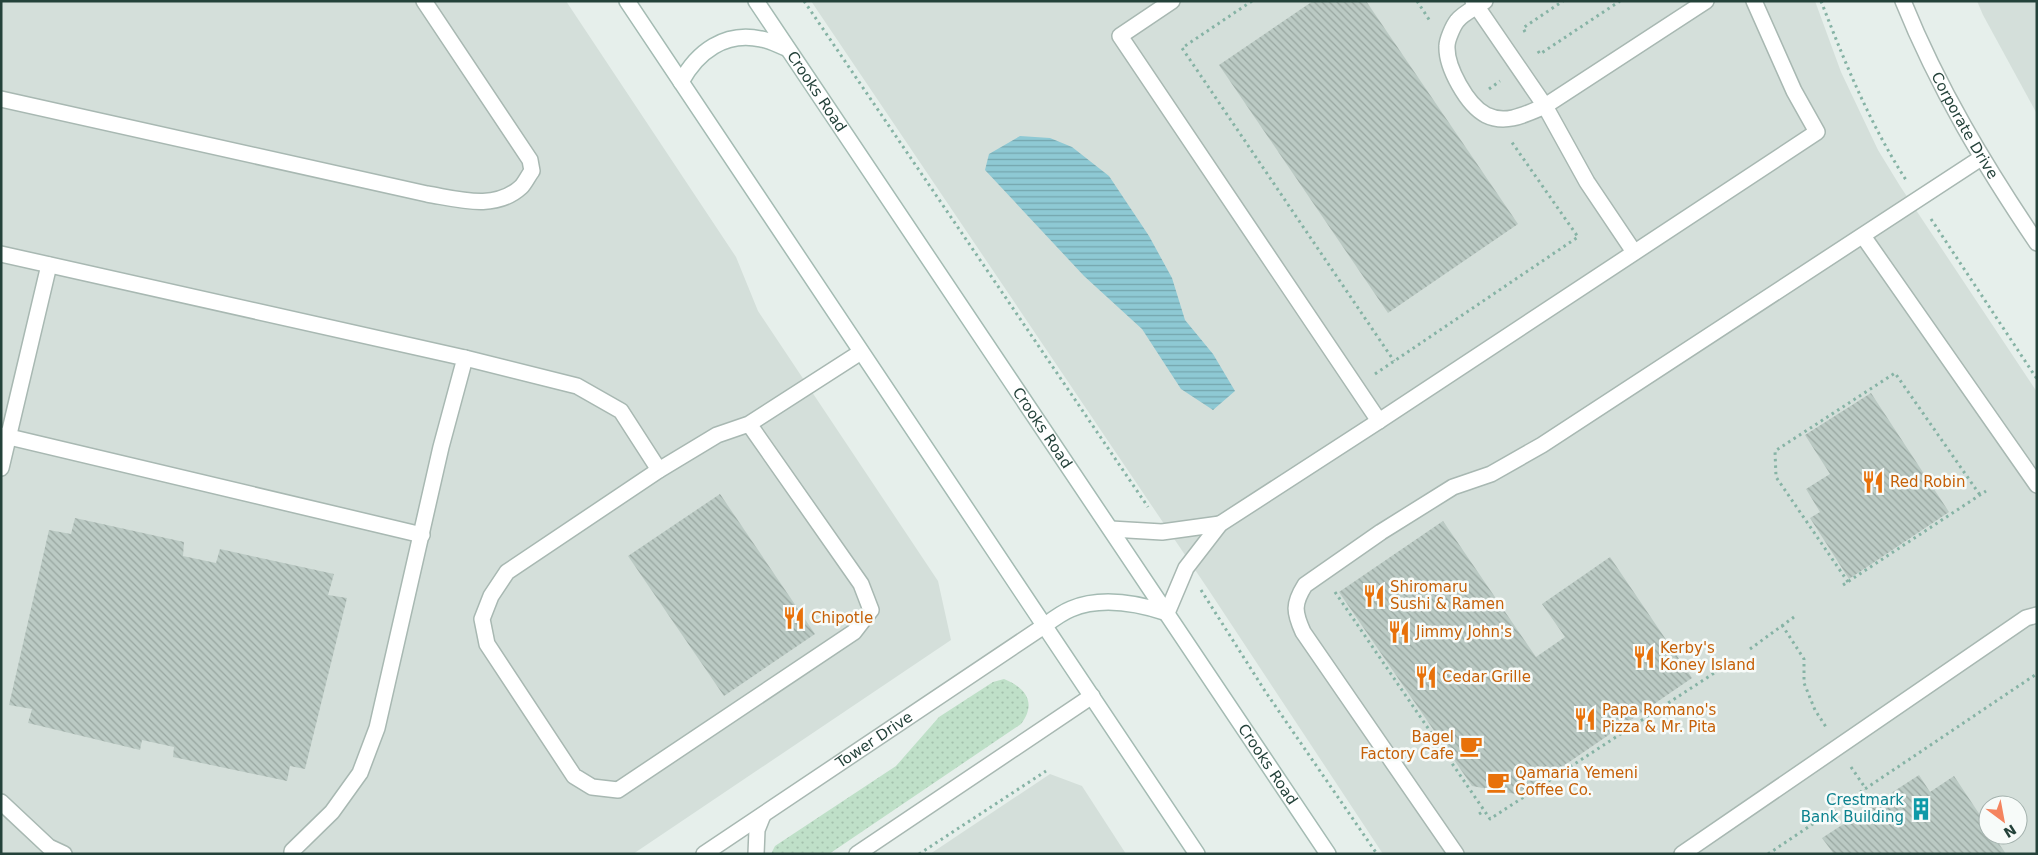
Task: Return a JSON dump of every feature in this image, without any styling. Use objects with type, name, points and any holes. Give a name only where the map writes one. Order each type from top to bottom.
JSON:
[{"type":"main road","points":[[1,99],[427,194],[477,202],[490,201],[506,196],[521,187],[532,171],[530,160],[424,1]]},
{"type":"main road","points":[[627,1],[1197,854]]},
{"type":"main road","name":"Crooks Road","points":[[756,1],[1328,854]]},
{"type":"main road","points":[[1172,1],[1120,36],[1379,421]]},
{"type":"main road","points":[[1634,252],[1587,182],[1545,106],[1479,3],[1457,21],[1447,44],[1452,70],[1466,95],[1486,115],[1500,118],[1516,118],[1545,106],[1706,1]]},
{"type":"main road","points":[[1167,613],[1186,568],[1220,524],[1817,132],[1790,83],[1754,1]]},
{"type":"main road","name":"Corporate Drive","points":[[1903,1],[1956,115],[1981,158],[2037,243]]},
{"type":"main road","points":[[681,82],[697,57],[722,42],[741,38],[760,38],[786,48]]},
{"type":"main road","points":[[1456,854],[1303,632],[1295,609],[1297,597],[1305,585],[1381,532],[1453,487],[1491,474],[1542,445],[1981,158]]},
{"type":"main road","points":[[1863,236],[2037,485]]},
{"type":"main road","points":[[1,254],[465,358],[577,386],[621,411],[659,470]]},
{"type":"main road","points":[[1,468],[5,435],[49,265]]},
{"type":"main road","points":[[749,424],[861,584],[871,610],[854,632],[618,790],[592,787],[574,776],[487,644],[482,619],[491,596],[507,572],[659,470],[717,435],[749,424],[861,352]]},
{"type":"main road","points":[[290,853],[332,812],[360,773],[377,728],[441,447],[465,358]]},
{"type":"main road","points":[[5,435],[422,535]]},
{"type":"main road","points":[[1111,529],[1162,532],[1220,524]]},
{"type":"main road","name":"Tower Drive","points":[[704,854],[1069,609],[1086,604],[1105,602],[1144,605],[1167,613]]},
{"type":"main road","points":[[1682,854],[2026,618],[2037,615]]},
{"type":"main road","points":[[856,854],[1092,696]]},
{"type":"main road","points":[[1,802],[49,847],[64,854]]},
{"type":"main road","points":[[756,854],[757,830],[763,815]]},
{"type":"path","points":[[804,1],[1151,511]]},
{"type":"path","points":[[1252,1],[1182,48],[1394,361]]},
{"type":"path","points":[[1527,35],[1522,28],[1563,1]]},
{"type":"path","points":[[1536,48],[1540,54],[1620,1]]},
{"type":"path","points":[[1821,1],[1846,65],[1877,132],[1907,183]]},
{"type":"path","points":[[1481,94],[1505,78]]},
{"type":"path","points":[[1371,377],[1578,236],[1506,135]]},
{"type":"path","points":[[1931,219],[2037,379]]},
{"type":"path","points":[[1848,582],[1776,477],[1775,452],[1799,436],[1895,373],[1980,495]]},
{"type":"path","points":[[1843,585],[1986,491]]},
{"type":"path","points":[[1199,588],[1265,691],[1377,854]]},
{"type":"path","points":[[1333,589],[1490,818],[1725,666]]},
{"type":"path","points":[[1750,649],[1794,617]]},
{"type":"path","points":[[1782,625],[1804,660],[1804,683],[1814,710],[1830,733]]},
{"type":"path","points":[[1768,854],[2035,674]]},
{"type":"path","points":[[1848,762],[1866,789]]},
{"type":"path","points":[[919,854],[1046,771]]},
{"type":"path","points":[[1479,814],[1484,811]]},
{"type":"shaded area","points":[[1,1],[566,1],[736,257],[758,311],[938,581],[951,640],[633,854],[1,854]]},
{"type":"shaded area","points":[[811,1],[1815,1],[1841,72],[1878,150],[2037,392],[2037,854],[1383,854],[1208,589]]},
{"type":"shaded area","points":[[1977,1],[2037,1],[2037,114],[1983,15]]},
{"type":"shaded area","points":[[1050,774],[1082,786],[1126,854],[930,854]]},
{"type":"green space","points":[[1004,679],[1018,687],[1027,697],[1028,709],[1021,724],[829,854],[771,854],[775,846],[896,766],[939,717],[993,682]]},
{"type":"water","points":[[1020,136],[1050,138],[1072,147],[1109,176],[1149,236],[1172,278],[1185,320],[1213,354],[1235,391],[1213,410],[1181,389],[1142,329],[1084,276],[985,170],[989,154]]},
{"type":"building","points":[[1313,1],[1366,1],[1518,224],[1388,313],[1219,65]]},
{"type":"building","name":"Red Robin","points":[[1871,393],[1949,512],[1849,579],[1810,518],[1820,512],[1806,489],[1830,474],[1805,435]]},
{"type":"building","points":[[720,494],[815,634],[724,696],[628,556]]},
{"type":"building","points":[[75,518],[184,542],[183,556],[216,563],[220,549],[334,574],[328,595],[347,598],[305,769],[290,766],[287,781],[173,757],[174,747],[142,740],[140,750],[28,723],[32,709],[9,705],[49,530],[71,534]]},
{"type":"building","points":[[1443,521],[1536,657],[1565,637],[1542,604],[1610,557],[1692,678],[1521,795],[1472,786],[1339,592]]},
{"type":"building","name":"Crestmark Bank Building","points":[[1919,775],[1930,792],[1954,776],[1978,812],[1978,845],[2000,845],[2006,854],[1834,854],[1822,838]]},
{"type":"place","name":"Red Robin","points":[[1873,482]]},
{"type":"place","name":"Shiromaru Sushi & Ramen","points":[[1374,596]]},
{"type":"place","name":"Chipotle","points":[[794,618]]},
{"type":"place","name":"Jimmy John's","points":[[1399,632]]},
{"type":"place","name":"Kerby's Koney Island","points":[[1644,657]]},
{"type":"place","name":"Cedar Grille","points":[[1426,677]]},
{"type":"place","name":"Papa Romano's Pizza & Mr. Pita","points":[[1585,719]]},
{"type":"place","name":"Bagel Factory Cafe","points":[[1471,746]]},
{"type":"place","name":"Qamaria Yemeni Coffee Co.","points":[[1498,782]]},
{"type":"place","name":"Crestmark Bank Building","points":[[1921,809]]}]
